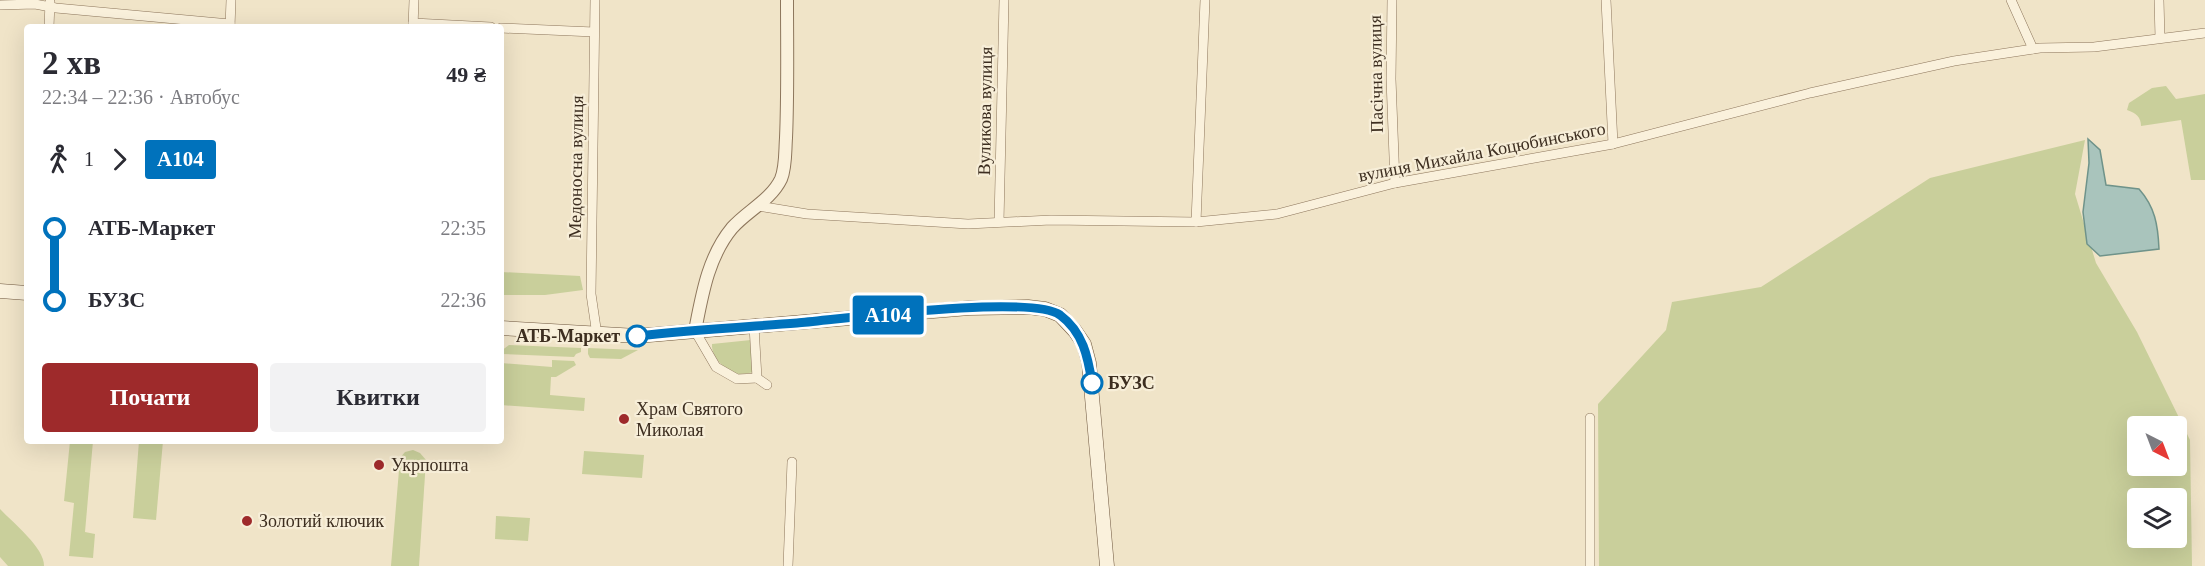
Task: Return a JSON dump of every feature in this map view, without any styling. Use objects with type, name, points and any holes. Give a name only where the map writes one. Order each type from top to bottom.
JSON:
[{"type":"main road","points":[[0,291],[24,293]]},
{"type":"main road","points":[[504,328],[637,336],[969,308],[1045,309],[1060,315],[1075,330],[1084,344],[1089,363],[1107,566]]},
{"type":"street","points":[[230,24],[231,0]]},
{"type":"street","points":[[413,24],[414,0]]},
{"type":"street","name":"Медоносна вулиця","points":[[596,0],[591,294],[597,335]]},
{"type":"street","points":[[767,385],[757,378],[737,379],[716,366],[695,331],[702,291],[719,247],[733,228],[758,206],[781,179],[785,161],[787,0]]},
{"type":"street","name":"Вуликова вулиця","points":[[999,222],[1004,0]]},
{"type":"street","points":[[1196,222],[1205,0]]},
{"type":"street","name":"Пасічна вулиця","points":[[1392,0],[1391,79],[1395,183]]},
{"type":"street","points":[[1606,0],[1613,144]]},
{"type":"street","points":[[2011,0],[2033,49]]},
{"type":"street","points":[[2159,0],[2160,38]]},
{"type":"street","points":[[49,24],[50,3]]},
{"type":"street","points":[[0,5],[50,3],[222,24]]},
{"type":"street","points":[[504,28],[594,32]]},
{"type":"street","name":"вулиця Михайла Коцюбинського","points":[[758,206],[807,214],[968,224],[1098,220],[1196,222],[1277,214],[1395,183],[1613,144],[1821,90],[1954,61],[2033,49],[2094,47],[2205,33]]},
{"type":"street","points":[[754,326],[757,378]]},
{"type":"street","points":[[1590,418],[1590,566]]},
{"type":"street","points":[[788,566],[792,462]]},
{"type":"green space","points":[[2166,86],[2176,99],[2205,94],[2205,180],[2191,180],[2181,120],[2141,126],[2137,116],[2127,110],[2129,103],[2152,88]]},
{"type":"green space","points":[[2085,140],[2075,194],[2096,263],[2137,332],[2178,416],[2127,416],[2127,476],[2187,476],[2187,434],[2190,440],[2192,566],[1599,566],[1598,404],[1666,330],[1672,302],[1761,287],[1930,178]]},
{"type":"green space","points":[[504,272],[580,276],[583,290],[545,295],[504,295]]},
{"type":"green space","points":[[751,340],[754,372],[734,373],[720,363],[712,349],[712,344]]},
{"type":"green space","points":[[509,345],[581,348],[581,352],[574,357],[504,354],[504,349]]},
{"type":"green space","points":[[588,348],[638,350],[621,359],[590,358]]},
{"type":"green space","points":[[552,360],[574,361],[576,365],[556,377],[551,377],[550,395],[585,398],[584,411],[504,405],[504,363],[552,367]]},
{"type":"green space","points":[[70,444],[93,444],[85,532],[95,534],[93,558],[69,556],[74,503],[64,501]]},
{"type":"green space","points":[[139,444],[163,444],[156,520],[133,518]]},
{"type":"green space","points":[[413,450],[420,453],[426,460],[419,566],[391,566],[400,458],[405,452]]},
{"type":"green space","points":[[584,451],[644,455],[642,478],[582,474]]},
{"type":"green space","points":[[0,509],[34,543],[43,559],[44,566],[8,566],[0,557]]},
{"type":"green space","points":[[496,516],[530,518],[528,541],[495,539]]},
{"type":"water","points":[[2088,139],[2100,150],[2106,185],[2139,189],[2149,203],[2155,217],[2159,249],[2100,256],[2087,244],[2083,212],[2089,163]]},
{"type":"bus line","name":"А104","points":[[637,336],[969,308],[1028,307],[1045,309],[1060,315],[1075,330],[1084,344],[1092,383]]},
{"type":"place","name":"АТБ-Маркет","points":[[637,336]]},
{"type":"place","name":"БУЗС","points":[[1092,383]]},
{"type":"place","name":"Храм Святого Миколая","points":[[624,419]]},
{"type":"place","name":"Укрпошта","points":[[379,465]]},
{"type":"place","name":"Золотий ключик","points":[[247,521]]}]
